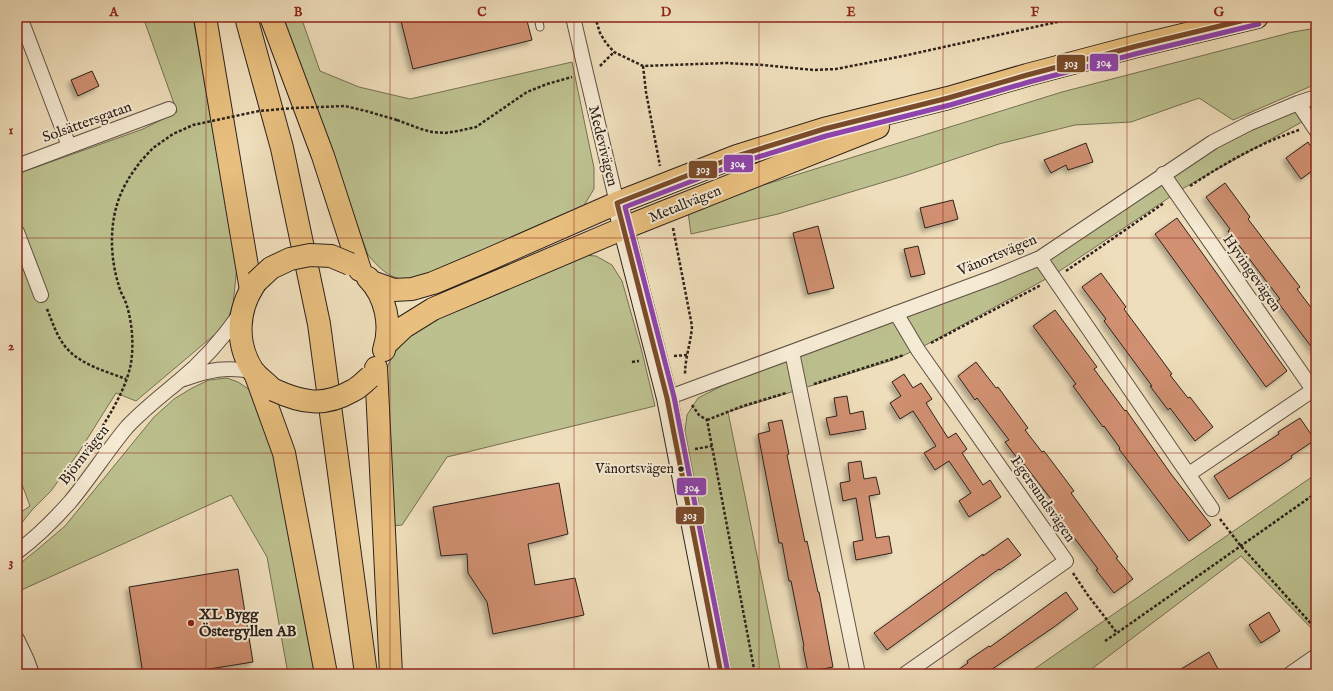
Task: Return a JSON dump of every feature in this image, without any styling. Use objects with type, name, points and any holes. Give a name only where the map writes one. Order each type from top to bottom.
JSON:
[{"type":"main road","points":[[205,17],[228,159],[254,286],[242,312],[240,327],[241,342],[246,357],[254,372],[284,453],[326,674]]},
{"type":"main road","points":[[236,17],[307,327],[336,527],[351,674]]},
{"type":"main road","points":[[246,17],[282,148],[319,324],[366,674]]},
{"type":"main road","points":[[254,372],[274,390],[293,399],[314,402],[334,399],[354,391],[373,373],[382,356],[386,344],[388,327],[386,311],[380,296],[361,272],[322,156],[271,17]]},
{"type":"main road","name":"Metallvägen","points":[[254,286],[271,268],[290,258],[310,254],[331,256],[394,290],[412,289],[433,283],[617,203],[737,156],[824,129],[948,98],[1122,50],[1257,17]]},
{"type":"main road","name":"Metallvägen","points":[[386,344],[404,327],[432,309],[624,228],[948,98]]},
{"type":"main road","points":[[373,373],[391,674]]},
{"type":"street","points":[[20,17],[69,146]]},
{"type":"street","name":"Medevivägen","points":[[574,17],[617,203],[667,398],[721,674]]},
{"type":"street","name":"Vänortsvägen","points":[[667,398],[994,277],[1040,258],[1163,174],[1213,142],[1250,123],[1316,97]]},
{"type":"street","points":[[1298,103],[1316,130]]},
{"type":"street","name":"Solsättersgatan","points":[[17,166],[169,109]]},
{"type":"street","name":"Hyvingevägen","points":[[1163,174],[1315,392],[1189,474]]},
{"type":"street","points":[[17,232],[41,296]]},
{"type":"street","points":[[1040,258],[1212,508]]},
{"type":"street","name":"Björnvägen","points":[[17,552],[56,518],[71,501],[128,427],[151,403],[180,380],[225,335],[242,312]]},
{"type":"street","name":"Egersundsvägen","points":[[896,313],[918,350],[1066,561],[905,674]]},
{"type":"street","points":[[792,352],[858,674]]},
{"type":"street","name":"Björnvägen","points":[[180,380],[219,368],[235,368],[254,372]]},
{"type":"street","points":[[17,639],[22,662],[32,674]]},
{"type":"street","points":[[1290,674],[1316,656]]},
{"type":"lane","points":[[538,17],[540,27]]},
{"type":"path","points":[[595,17],[600,33],[606,44],[614,52],[643,66],[726,63],[814,70],[836,69],[903,56],[1080,17]]},
{"type":"path","points":[[80,460],[119,397],[131,364],[132,332],[130,316],[119,287],[111,247],[113,227],[121,194],[127,180],[140,162],[153,148],[173,134],[193,125],[259,111],[301,107],[345,106],[397,120],[432,132],[445,133],[458,131],[476,126],[527,92],[547,84],[594,70],[614,52]]},
{"type":"path","points":[[643,66],[646,92],[660,168]]},
{"type":"path","points":[[672,226],[692,326],[685,362],[685,378],[691,403],[699,415],[707,420],[755,674]]},
{"type":"path","points":[[41,296],[64,346],[71,353],[91,366],[126,379]]},
{"type":"path","points":[[692,450],[712,446]]},
{"type":"path","points":[[1105,641],[1316,493]]},
{"type":"path","points":[[1212,508],[1240,546],[1316,629]]},
{"type":"path","points":[[1066,561],[1087,594],[1117,633]]},
{"type":"green space","points":[[143,17],[193,17],[237,266],[233,305],[226,323],[213,336],[136,401],[116,393],[79,452],[51,491],[17,527],[17,515],[30,506],[17,471],[17,174],[143,129],[177,112]]},
{"type":"green space","points":[[281,17],[301,17],[320,71],[359,87],[410,99],[572,62],[594,168],[594,189],[583,207],[426,278],[400,279],[393,277],[381,269],[368,255]]},
{"type":"green space","points":[[1316,28],[1316,84],[1233,120],[1199,98],[1131,122],[1075,125],[999,144],[907,175],[778,214],[691,234],[688,212],[738,193],[1062,92],[1293,32]]},
{"type":"green space","points":[[1316,94],[1316,114],[1182,189],[1055,274],[922,347],[893,360],[728,412],[781,674],[731,674],[685,431],[687,415],[698,398],[795,349],[1039,251],[1169,164]]},
{"type":"green space","points":[[582,255],[596,256],[612,265],[622,281],[641,348],[655,406],[447,457],[402,525],[392,526],[386,385],[388,366],[392,356],[413,333],[432,319]]},
{"type":"green space","points":[[227,378],[238,382],[250,390],[275,457],[318,674],[288,674],[267,557],[231,495],[17,592],[17,566],[65,526],[154,417],[174,399],[192,388],[209,380]]},
{"type":"green space","points":[[1316,474],[1316,633],[1241,556],[1085,674],[1027,674]]},
{"type":"building","points":[[400,17],[526,17],[532,40],[413,69]]},
{"type":"building","points":[[92,71],[99,86],[78,96],[71,80]]},
{"type":"building","points":[[1308,142],[1316,154],[1316,168],[1301,179],[1286,158]]},
{"type":"building","points":[[1086,143],[1093,162],[1068,170],[1066,165],[1051,173],[1044,160]]},
{"type":"building","points":[[1225,183],[1250,217],[1248,219],[1300,287],[1297,289],[1316,314],[1316,353],[1277,301],[1280,299],[1228,231],[1230,229],[1206,197]]},
{"type":"building","points":[[953,200],[958,219],[925,228],[920,208]]},
{"type":"building","points":[[1177,218],[1287,371],[1266,387],[1155,234]]},
{"type":"building","points":[[818,226],[834,288],[808,294],[793,233]]},
{"type":"building","points":[[918,246],[925,274],[911,277],[904,249]]},
{"type":"building","points":[[1101,273],[1126,307],[1124,309],[1172,374],[1170,375],[1188,398],[1190,397],[1213,427],[1195,441],[1170,408],[1168,410],[1150,386],[1152,386],[1104,321],[1106,319],[1082,287]]},
{"type":"building","points":[[1055,310],[1097,367],[1094,369],[1125,411],[1126,410],[1171,474],[1211,525],[1189,541],[1073,386],[1076,384],[1033,326]]},
{"type":"building","points":[[976,362],[996,388],[998,387],[1028,428],[1025,430],[1042,452],[1044,451],[1074,491],[1071,493],[1118,557],[1116,558],[1133,579],[1114,593],[1096,570],[1098,569],[1050,506],[1054,503],[1005,442],[1009,440],[977,398],[975,400],[958,376]]},
{"type":"building","points":[[904,374],[913,388],[921,383],[932,399],[926,403],[948,438],[956,433],[967,449],[962,453],[983,485],[990,480],[1001,497],[969,517],[959,501],[971,493],[949,461],[935,470],[924,453],[936,446],[913,411],[900,419],[890,403],[901,396],[892,382]]},
{"type":"building","points":[[847,396],[850,414],[863,411],[866,429],[830,435],[826,418],[837,416],[834,398]]},
{"type":"building","points":[[1300,418],[1315,440],[1291,456],[1292,458],[1229,499],[1214,476],[1279,434],[1278,432]]},
{"type":"building","points":[[782,420],[789,454],[787,455],[805,542],[807,541],[819,592],[833,667],[808,672],[791,581],[789,581],[782,543],[779,543],[758,434],[770,431],[768,423]]},
{"type":"building","points":[[861,461],[864,479],[876,477],[880,494],[869,496],[876,538],[889,536],[892,553],[856,560],[853,542],[863,540],[856,498],[843,501],[840,483],[850,481],[848,463]]},
{"type":"building","points":[[559,483],[568,534],[528,544],[535,585],[575,578],[584,615],[493,634],[487,602],[468,573],[467,554],[441,556],[433,507]]},
{"type":"building","points":[[1008,538],[1021,555],[1000,570],[999,569],[887,650],[874,633],[983,554],[983,556]]},
{"type":"building","points":[[238,569],[253,662],[178,674],[143,674],[129,587]]},
{"type":"building","points":[[1066,592],[1078,609],[1054,627],[985,674],[952,674],[968,663],[967,661],[989,646],[990,647]]},
{"type":"building","points":[[1269,612],[1280,631],[1261,643],[1249,625]]},
{"type":"building","points":[[1209,652],[1218,669],[1210,674],[1173,674]]},
{"type":"transit line","name":"303","points":[[721,674],[667,398],[617,203],[737,156],[824,129],[948,98],[1027,75],[1137,46],[1257,17]]},
{"type":"transit line","name":"304","points":[[728,673],[674,397],[625,207],[739,163],[826,136],[950,105],[1029,82],[1139,53],[1259,24]]},
{"type":"place","name":"Vänortsvägen","points":[[681,469]]},
{"type":"place","name":"XL Bygg Östergyllen AB","points":[[191,623]]}]
